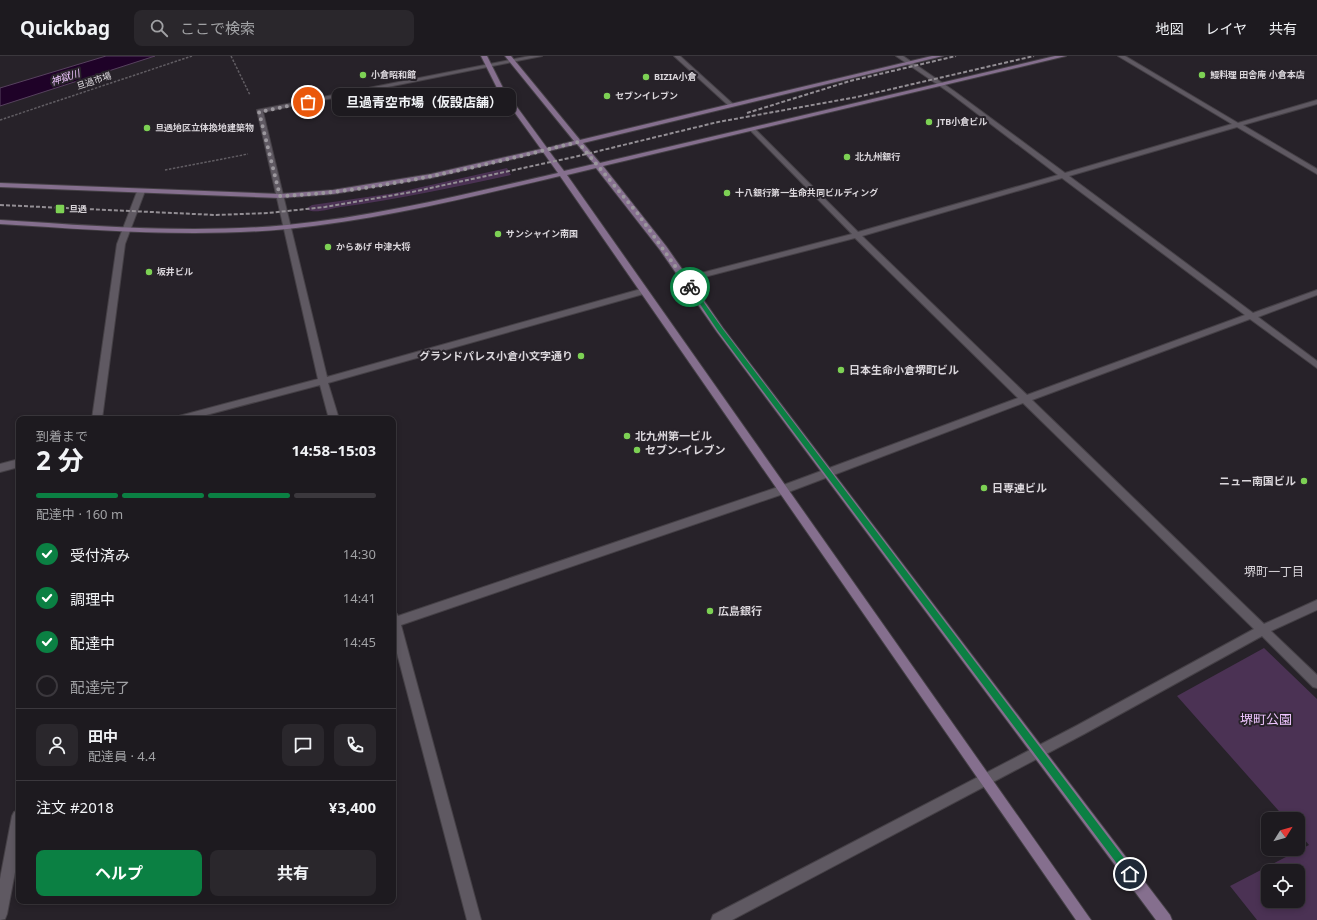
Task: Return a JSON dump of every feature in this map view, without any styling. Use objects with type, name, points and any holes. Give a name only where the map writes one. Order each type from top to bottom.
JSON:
[{"type":"street","points":[[484,56],[500,88],[987,779],[1084,920]]},
{"type":"street","points":[[333,416],[323,381],[259,112],[490,66],[510,59],[539,56]]},
{"type":"street","points":[[677,56],[731,105]]},
{"type":"street","points":[[899,56],[942,85],[1317,365]]},
{"type":"street","points":[[0,185],[280,196],[333,192],[381,185],[545,150],[940,56]]},
{"type":"street","points":[[0,222],[125,230],[238,230],[287,226],[386,211],[562,174],[1063,56]]},
{"type":"street","points":[[1121,56],[1317,172]]},
{"type":"street","points":[[510,59],[664,248],[720,330],[1039,750],[1165,920]]},
{"type":"street","points":[[686,280],[856,234],[1317,102]]},
{"type":"street","points":[[752,129],[856,234],[1317,683]]},
{"type":"street","points":[[97,416],[121,244],[140,191]]},
{"type":"street","points":[[190,416],[323,381],[644,291]]},
{"type":"street","points":[[396,620],[782,490],[1024,398],[1252,317],[1317,292]]},
{"type":"street","points":[[0,468],[16,464]]},
{"type":"street","points":[[718,920],[987,779],[1039,750],[1080,730],[1263,630],[1317,606]]},
{"type":"street","points":[[396,628],[474,920]]},
{"type":"street","points":[[0,914],[16,831]]},
{"type":"path","name":"旦過市場","points":[[0,120],[192,56]]},
{"type":"path","points":[[231,56],[259,112]]},
{"type":"path","points":[[163,170],[269,151]]},
{"type":"green space","points":[[507,168],[511,175],[405,197],[320,211],[311,211],[307,208],[312,205],[395,193]]},
{"type":"green space","name":"堺町公園","points":[[1264,648],[1317,699],[1317,920],[1257,920],[1230,886],[1261,870],[1261,908],[1305,908],[1305,864],[1272,864],[1288,856],[1305,856],[1305,847],[1309,845],[1305,840],[1305,812],[1280,812],[1177,696]]},
{"type":"water","name":"神獄川","points":[[106,56],[155,56],[0,106],[0,88]]},
{"type":"railway","points":[[747,113],[850,81],[956,56]]},
{"type":"railway","points":[[0,205],[216,215],[268,213],[325,207],[412,192],[574,157],[718,122],[857,97],[1034,56]]},
{"type":"way so far","points":[[308,102],[259,112],[280,196],[333,192],[394,183],[431,176],[578,142],[638,214],[664,248],[690,287]]},
{"type":"place","name":"小倉昭和館","points":[[363,75]]},
{"type":"place","name":"鰻料理 田舎庵 小倉本店","points":[[1202,75]]},
{"type":"place","name":"BIZIA小倉","points":[[646,77]]},
{"type":"place","name":"セブンイレブン","points":[[607,96]]},
{"type":"place","name":"旦過青空市場（仮設店舗）","points":[[308,102]]},
{"type":"place","name":"JTB小倉ビル","points":[[929,122]]},
{"type":"place","name":"旦過地区立体換地建築物","points":[[147,128]]},
{"type":"place","name":"北九州銀行","points":[[847,157]]},
{"type":"place","name":"十八銀行第一生命共同ビルディング","points":[[727,193]]},
{"type":"place","name":"旦過","points":[[60,209]]},
{"type":"place","name":"サンシャイン南国","points":[[498,234]]},
{"type":"place","name":"からあげ 中津大将","points":[[328,247]]},
{"type":"place","name":"坂井ビル","points":[[149,272]]},
{"type":"place","name":"グランドパレス小倉小文字通り","points":[[581,356]]},
{"type":"place","name":"日本生命小倉堺町ビル","points":[[841,370]]},
{"type":"place","name":"北九州第一ビル","points":[[627,436]]},
{"type":"place","name":"セブン-イレブン","points":[[637,450]]},
{"type":"place","name":"ニュー南国ビル","points":[[1304,481]]},
{"type":"place","name":"日専連ビル","points":[[984,488]]},
{"type":"place","name":"広島銀行","points":[[710,611]]},
{"type":"district","name":"堺町一丁目","points":[[1274,572]]},
{"type":"route","points":[[690,287],[720,330],[1039,750],[1130,874]]}]
